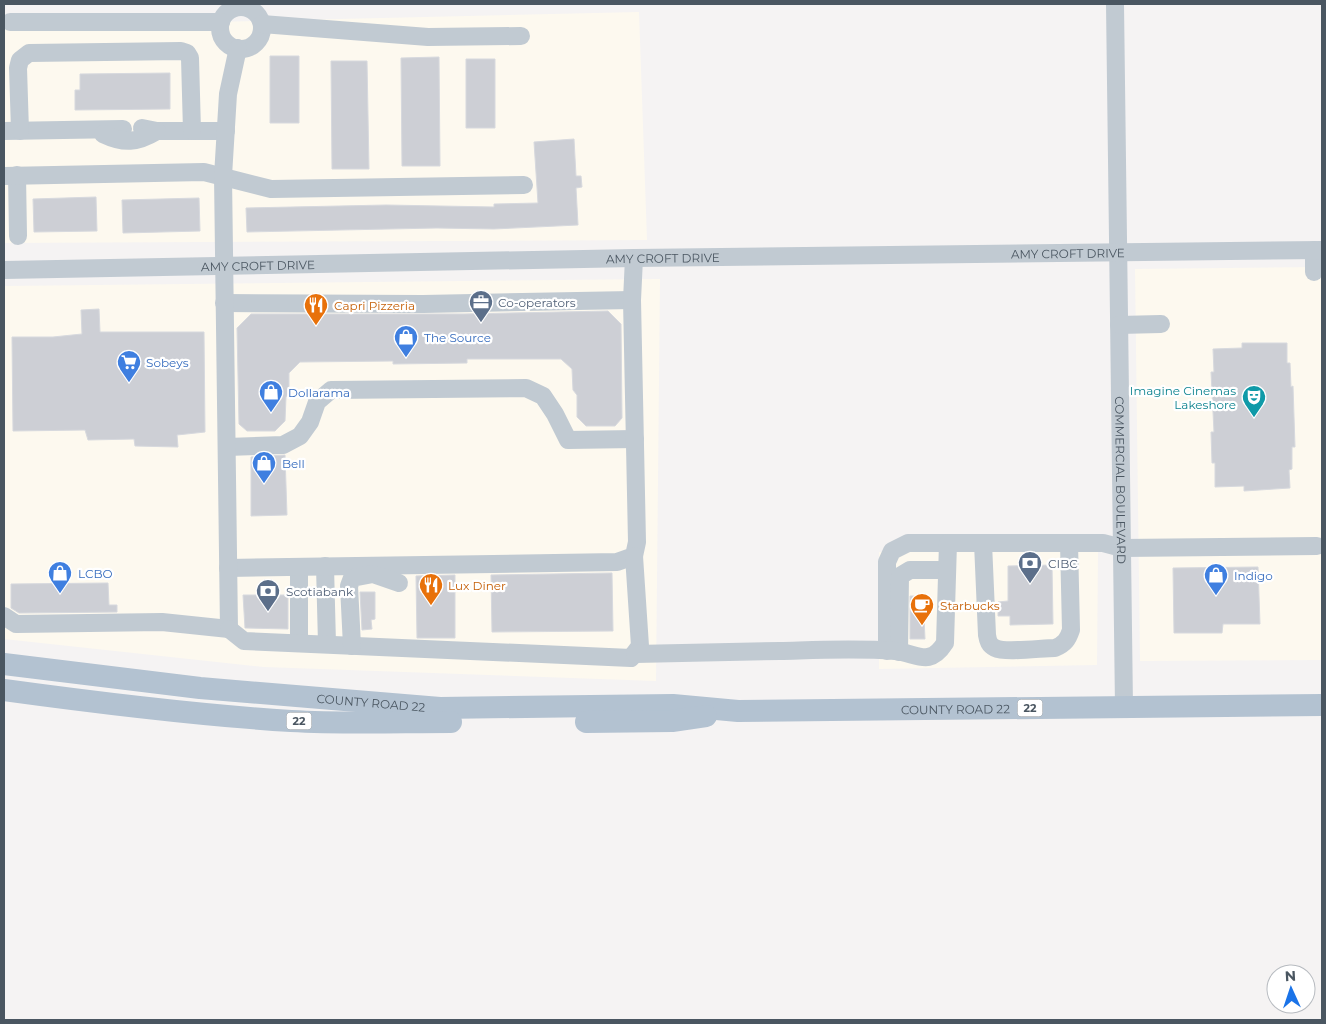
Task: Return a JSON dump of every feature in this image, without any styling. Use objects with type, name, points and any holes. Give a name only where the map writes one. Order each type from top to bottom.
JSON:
[{"type":"main road","name":"COUNTY ROAD 22","points":[[4,664],[200,688],[440,708],[673,705],[738,711],[1322,705]]},
{"type":"main road","points":[[4,678],[115,694],[248,706],[357,710],[440,708]]},
{"type":"main road","name":"COUNTY ROAD 22","points":[[4,690],[125,706],[294,721],[365,723],[672,721],[738,711]]},
{"type":"street","name":"COMMERCIAL BOULEVARD","points":[[1115,4],[1124,707]]},
{"type":"street","points":[[250,6],[256,12],[262,24],[262,31],[256,43],[251,46],[238,48],[226,41],[222,36],[221,22],[224,15],[236,8],[250,6]]},
{"type":"street","points":[[10,22],[221,22]]},
{"type":"street","points":[[262,24],[428,37],[522,36]]},
{"type":"street","points":[[229,629],[223,176],[228,94],[238,48]]},
{"type":"street","points":[[123,128],[12,131],[20,60],[28,53],[180,51],[187,53],[190,58],[192,131]]},
{"type":"street","points":[[96,129],[119,140],[134,141],[146,138],[149,130],[226,131]]},
{"type":"street","points":[[18,236],[10,175],[204,172],[271,189],[524,185]]},
{"type":"street","name":"AMY CROFT DRIVE","points":[[4,270],[634,258],[1318,250]]},
{"type":"street","points":[[1314,272],[1318,250]]},
{"type":"street","points":[[4,616],[16,624],[162,622],[229,629],[244,641],[631,658],[640,646],[634,556],[637,542],[632,300],[634,258]]},
{"type":"street","points":[[224,303],[423,304],[632,300]]},
{"type":"street","points":[[1119,325],[1160,324]]},
{"type":"street","points":[[227,447],[283,445],[300,436],[310,422],[317,402],[331,390],[526,388],[543,396],[555,414],[568,440],[635,439]]},
{"type":"street","points":[[635,654],[860,649],[893,651],[929,658],[939,652],[945,643],[948,543]]},
{"type":"street","points":[[983,543],[987,635],[989,643],[995,648],[1004,650],[1055,648],[1062,645],[1068,639],[1071,630],[1069,543]]},
{"type":"street","points":[[893,651],[887,562],[892,551],[908,544],[1069,543],[1103,544],[1122,548],[1318,546]]},
{"type":"street","points":[[228,568],[617,562],[634,556]]},
{"type":"street","points":[[325,566],[327,644]]},
{"type":"street","points":[[299,567],[299,643]]},
{"type":"street","points":[[893,651],[900,576],[910,570],[946,570]]},
{"type":"street","points":[[352,646],[349,586],[352,578],[373,574],[399,583]]},
{"type":"shaded area","points":[[639,12],[647,240],[4,243],[4,27]]},
{"type":"shaded area","points":[[1322,267],[1322,660],[1140,661],[1135,269]]},
{"type":"shaded area","points":[[660,279],[656,681],[264,667],[4,639],[4,286]]},
{"type":"shaded area","points":[[879,552],[1098,552],[1097,665],[879,669]]},
{"type":"building","points":[[270,56],[299,56],[299,123],[270,123]]},
{"type":"building","points":[[439,57],[440,166],[402,166],[401,58]]},
{"type":"building","points":[[466,59],[495,59],[495,128],[466,128]]},
{"type":"building","points":[[331,61],[367,61],[369,169],[332,169]]},
{"type":"building","points":[[170,73],[170,109],[75,110],[75,90],[80,90],[80,74]]},
{"type":"building","points":[[574,139],[576,176],[581,176],[582,187],[576,188],[578,225],[494,229],[437,228],[247,232],[246,208],[386,205],[494,207],[494,204],[538,203],[534,142]]},
{"type":"building","points":[[96,197],[97,231],[34,232],[33,199]]},
{"type":"building","points":[[199,198],[200,231],[123,233],[122,200]]},
{"type":"building","name":"Sobeys","points":[[99,309],[100,332],[204,332],[205,432],[177,435],[178,447],[135,446],[134,439],[88,440],[85,430],[13,431],[12,337],[53,337],[82,334],[81,310]]},
{"type":"building","points":[[608,311],[621,324],[622,418],[615,426],[586,426],[577,417],[577,395],[573,390],[572,369],[561,359],[467,359],[467,363],[393,364],[393,361],[300,362],[289,373],[289,393],[286,397],[285,421],[275,431],[247,431],[239,424],[237,328],[251,314],[464,314]]},
{"type":"building","name":"Imagine Cinemas Lakeshore","points":[[1242,343],[1287,343],[1287,363],[1290,363],[1291,387],[1293,386],[1295,447],[1292,447],[1292,469],[1289,470],[1290,488],[1244,491],[1244,486],[1215,487],[1215,463],[1212,463],[1211,432],[1214,432],[1211,372],[1214,372],[1213,349],[1242,348]]},
{"type":"building","points":[[285,455],[287,515],[251,516],[251,457]]},
{"type":"building","name":"CIBC","points":[[1052,565],[1053,624],[1010,625],[1010,616],[998,616],[998,602],[1008,601],[1008,566]]},
{"type":"building","name":"Indigo","points":[[1258,567],[1260,624],[1223,624],[1222,633],[1174,633],[1173,568]]},
{"type":"building","points":[[612,573],[613,631],[492,632],[491,575]]},
{"type":"building","points":[[455,575],[455,638],[417,638],[416,576]]},
{"type":"building","name":"LCBO","points":[[108,583],[109,605],[117,605],[117,612],[19,613],[11,608],[11,584]]},
{"type":"building","points":[[360,592],[375,592],[375,619],[371,620],[372,629],[362,630]]},
{"type":"building","name":"Scotiabank","points":[[243,595],[288,595],[288,629],[245,628]]},
{"type":"building","points":[[910,596],[923,596],[925,639],[910,639]]},
{"type":"place","name":"Co-operators","points":[[481,323]]},
{"type":"place","name":"Capri Pizzeria","points":[[316,326]]},
{"type":"place","name":"The Source","points":[[406,358]]},
{"type":"place","name":"Sobeys","points":[[129,383]]},
{"type":"place","name":"Dollarama","points":[[271,413]]},
{"type":"place","name":"Imagine Cinemas Lakeshore","points":[[1254,418]]},
{"type":"place","name":"Bell","points":[[264,484]]},
{"type":"place","name":"CIBC","points":[[1030,584]]},
{"type":"place","name":"LCBO","points":[[60,594]]},
{"type":"place","name":"Indigo","points":[[1216,596]]},
{"type":"place","name":"Lux Diner","points":[[431,606]]},
{"type":"place","name":"Scotiabank","points":[[268,612]]},
{"type":"place","name":"Starbucks","points":[[922,626]]}]
